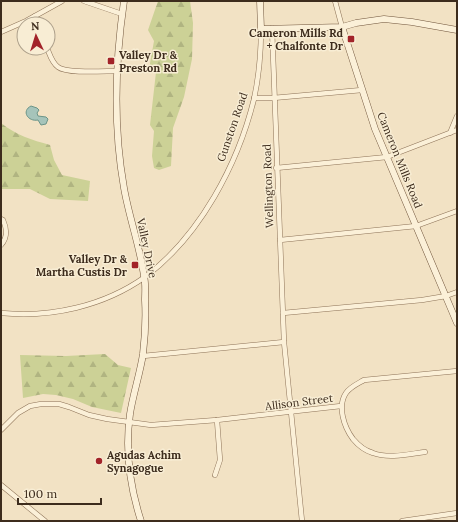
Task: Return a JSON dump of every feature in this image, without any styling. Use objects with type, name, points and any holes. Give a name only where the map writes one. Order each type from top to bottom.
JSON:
[{"type":"street","points":[[35,16],[62,1]]},
{"type":"street","points":[[84,1],[122,14]]},
{"type":"street","name":"Valley Drive","points":[[124,1],[117,71],[119,158],[126,196],[145,277],[146,320],[143,356],[135,386],[129,422],[129,462],[136,503],[141,521]]},
{"type":"street","name":"Gunston Road","points":[[1,312],[26,314],[45,313],[81,307],[116,293],[145,277],[185,238],[212,201],[233,161],[254,98],[260,55],[260,1]]},
{"type":"street","name":"Cameron Mills Road","points":[[335,1],[375,129],[457,323]]},
{"type":"street","points":[[261,29],[342,26],[374,20],[392,20],[457,30]]},
{"type":"street","points":[[1,32],[16,25]]},
{"type":"street","name":"Wellington Road","points":[[272,28],[273,98],[284,342],[302,521]]},
{"type":"street","points":[[51,56],[54,63],[61,69],[79,71],[117,71]]},
{"type":"street","points":[[254,98],[273,98],[362,90]]},
{"type":"street","points":[[450,133],[457,116]]},
{"type":"street","points":[[276,168],[387,157],[457,130]]},
{"type":"street","points":[[280,240],[416,226],[457,211]]},
{"type":"street","points":[[1,219],[3,220],[7,232],[1,245]]},
{"type":"street","points":[[283,313],[415,301],[446,296],[457,292]]},
{"type":"street","points":[[143,356],[284,342]]},
{"type":"street","name":"Allison Street","points":[[1,430],[12,417],[24,409],[41,404],[58,404],[107,420],[166,425],[291,413],[341,406],[346,393],[364,380],[457,371]]},
{"type":"street","points":[[341,406],[352,438],[371,453],[390,456],[425,452]]},
{"type":"street","points":[[215,475],[220,460],[217,420]]},
{"type":"street","points":[[1,485],[45,521]]},
{"type":"street","points":[[402,521],[457,513]]},
{"type":"street","points":[[442,515],[444,521]]},
{"type":"green space","points":[[158,1],[190,1],[193,23],[192,59],[184,97],[173,128],[171,166],[159,170],[154,168],[152,156],[154,131],[150,125],[156,72],[149,69],[154,41],[148,30]]},
{"type":"green space","points":[[1,123],[24,137],[50,145],[54,160],[62,175],[90,181],[88,201],[50,199],[30,189],[1,189]]},
{"type":"green space","points":[[105,354],[118,365],[131,368],[121,413],[92,407],[73,399],[56,395],[43,394],[23,398],[20,355],[66,356]]},
{"type":"water","points":[[31,106],[39,110],[37,113],[38,116],[46,117],[48,119],[46,124],[41,125],[38,120],[31,119],[27,116],[26,111]]},
{"type":"place","name":"Cameron Mills Rd + Chalfonte Dr","points":[[351,39]]},
{"type":"place","name":"Valley Dr & Preston Rd","points":[[111,61]]},
{"type":"place","name":"Valley Dr & Martha Custis Dr","points":[[135,265]]},
{"type":"place","name":"Agudas Achim Synagogue","points":[[99,461]]}]
